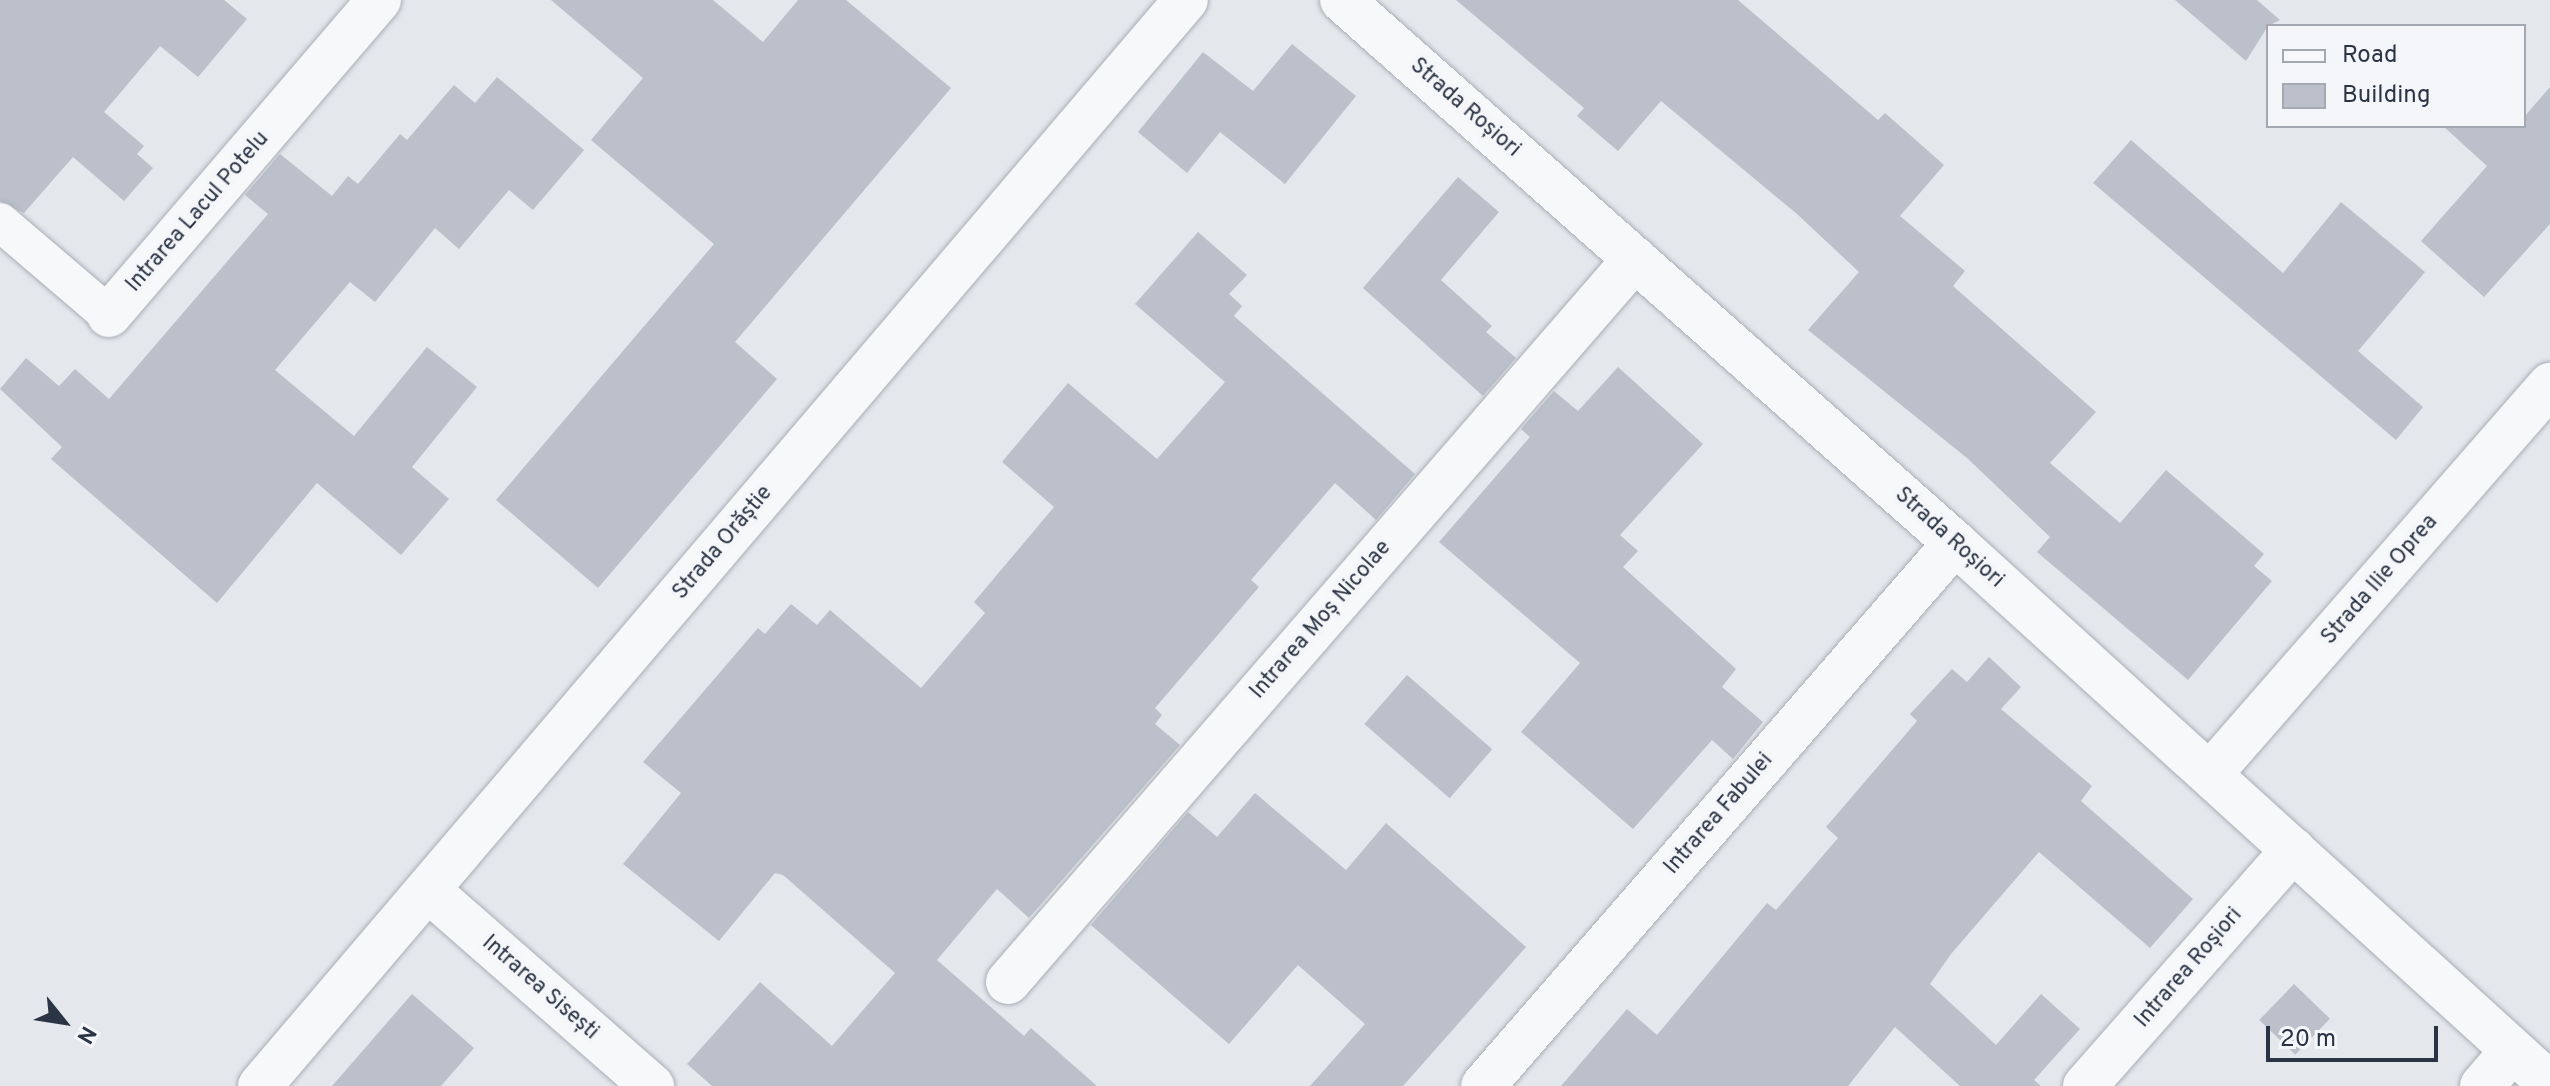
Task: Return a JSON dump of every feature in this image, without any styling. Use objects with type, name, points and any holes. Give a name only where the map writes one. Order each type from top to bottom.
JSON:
[{"type":"street","name":"Intrarea Lacul Potelu","points":[[0,222],[109,315],[379,0]]},
{"type":"street","name":"Strada Orăștie","points":[[260,1086],[1186,0]]},
{"type":"street","name":"Strada Roșiori","points":[[1342,0],[1955,543],[2550,1084]]},
{"type":"street","name":"Intrarea Moș Nicolae","points":[[1008,982],[1635,259]]},
{"type":"street","name":"Strada Ilie Oprea","points":[[2210,774],[2550,385]]},
{"type":"street","name":"Intrarea Fabulei","points":[[1483,1086],[1955,543]]},
{"type":"street","name":"Intrarea Roșiori","points":[[2085,1086],[2293,850]]},
{"type":"street","name":"Intrarea Sisești","points":[[428,890],[652,1086]]},
{"type":"street","points":[[2482,1086],[2512,1051]]},
{"type":"building","points":[[0,0],[224,0],[247,19],[198,77],[160,46],[104,112],[144,146],[137,154],[153,168],[124,201],[73,157],[24,213],[0,201]]},
{"type":"building","points":[[551,0],[713,0],[763,42],[798,0],[846,0],[951,88],[735,342],[777,379],[598,588],[496,500],[714,244],[591,140],[643,78]]},
{"type":"building","points":[[1456,0],[1738,0],[1878,120],[1885,113],[1944,165],[1900,216],[1965,271],[1953,286],[2096,412],[2050,463],[2120,523],[2166,470],[2264,554],[2254,566],[2272,581],[2188,680],[2037,552],[2050,537],[1967,458],[1808,330],[1859,272],[1797,214],[1661,101],[1618,151],[1577,116],[1584,108]]},
{"type":"building","points":[[2175,0],[2257,0],[2280,20],[2266,24],[2266,29],[2246,61]]},
{"type":"building","points":[[1292,44],[1356,96],[1285,184],[1220,132],[1187,173],[1138,132],[1203,52],[1253,91]]},
{"type":"building","points":[[497,77],[584,150],[533,210],[509,190],[459,249],[435,228],[375,302],[350,282],[275,370],[354,436],[427,347],[477,387],[412,467],[449,499],[401,555],[317,483],[217,603],[51,459],[62,447],[0,389],[26,358],[59,386],[75,369],[109,399],[268,214],[245,195],[280,154],[332,196],[348,176],[358,184],[400,134],[407,140],[454,85],[475,103]]},
{"type":"building","points":[[2550,87],[2550,224],[2484,297],[2421,241],[2487,166],[2445,128],[2526,128],[2526,115]]},
{"type":"building","points":[[2131,140],[2283,273],[2341,202],[2425,272],[2358,351],[2423,407],[2396,440],[2093,183]]},
{"type":"building","points":[[1458,177],[1499,212],[1441,280],[1492,326],[1486,332],[1516,358],[1483,396],[1363,288]]},
{"type":"building","points":[[1198,232],[1247,275],[1229,294],[1242,306],[1234,316],[1415,474],[1376,520],[1335,483],[1251,580],[1259,587],[1155,708],[1162,715],[1155,724],[1180,745],[1029,918],[997,889],[937,960],[1024,1036],[1031,1028],[1097,1086],[712,1086],[687,1064],[760,982],[832,1046],[895,973],[783,875],[775,873],[719,941],[623,864],[681,793],[643,762],[758,628],[765,634],[791,604],[817,625],[830,610],[921,688],[985,613],[974,602],[1054,507],[1002,462],[1068,383],[1157,459],[1225,382],[1135,304]]},
{"type":"building","points":[[1618,367],[1703,444],[1620,535],[1638,551],[1623,567],[1736,669],[1722,687],[1763,722],[1733,759],[1712,740],[1633,829],[1521,732],[1580,663],[1439,542],[1530,437],[1521,429],[1554,391],[1578,411]]},
{"type":"building","points":[[1989,657],[2021,687],[2001,709],[2092,786],[2081,801],[2193,899],[2150,948],[2039,852],[1951,954],[1930,984],[1996,1045],[2041,994],[2080,1029],[2034,1080],[2041,1086],[1960,1086],[1895,1027],[1848,1086],[1561,1086],[1627,1009],[1657,1035],[1767,903],[1776,910],[1838,838],[1826,827],[1917,721],[1910,714],[1952,669],[1967,682]]},
{"type":"building","points":[[1407,675],[1492,749],[1450,798],[1364,724]]},
{"type":"building","points":[[1255,793],[1346,870],[1386,823],[1526,947],[1403,1086],[1310,1086],[1365,1024],[1298,965],[1229,1044],[1091,925],[1188,812],[1217,837]]},
{"type":"building","points":[[2294,984],[2330,1019],[2295,1055],[2259,1020]]},
{"type":"building","points":[[412,994],[474,1048],[441,1086],[332,1086]]}]
